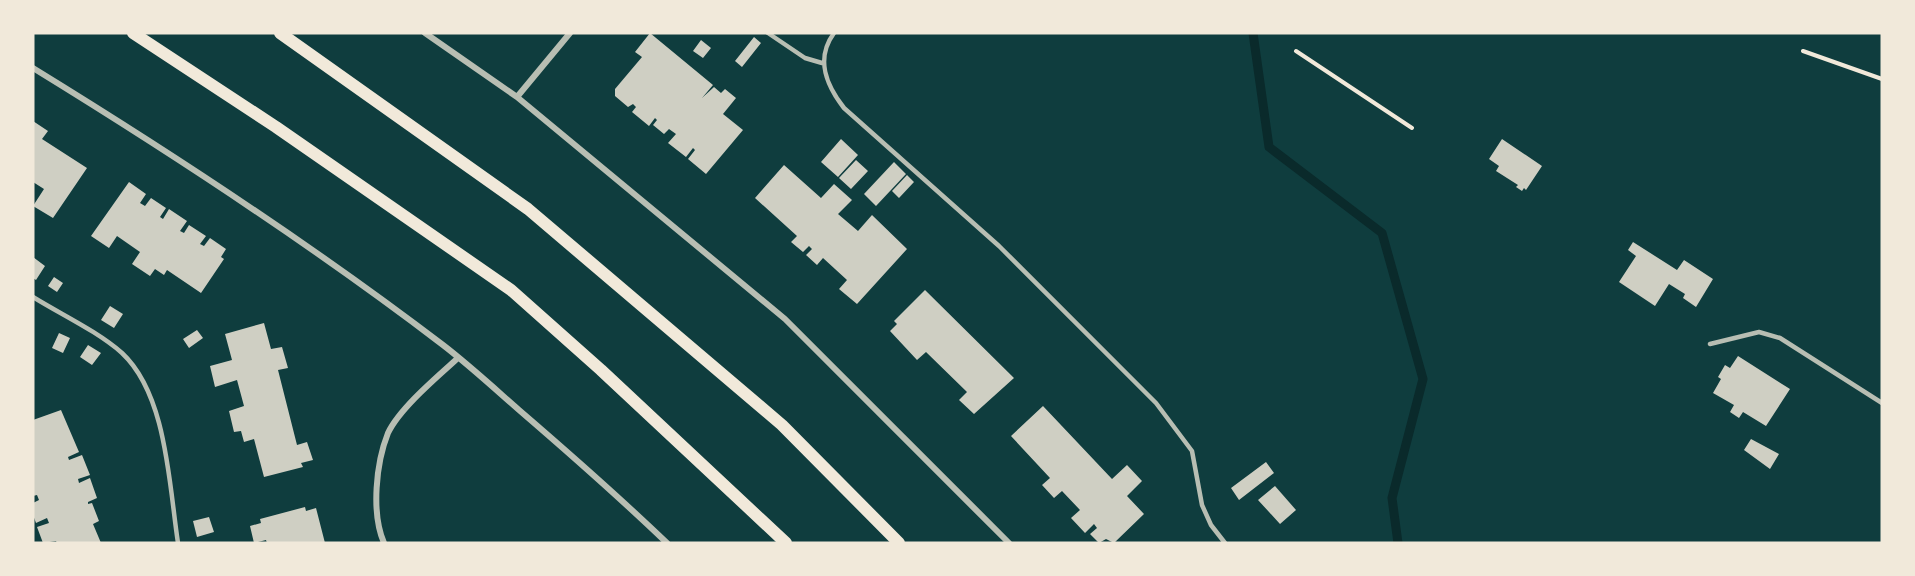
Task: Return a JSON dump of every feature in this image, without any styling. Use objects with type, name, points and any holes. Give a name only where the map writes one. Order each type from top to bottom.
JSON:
[{"type":"main road","points":[[133,33],[276,127],[511,290],[786,543]]},
{"type":"main road","points":[[280,33],[528,209],[782,425],[899,543]]},
{"type":"street","points":[[425,33],[517,96],[786,319],[1009,543]]},
{"type":"street","points":[[517,96],[570,33]]},
{"type":"street","points":[[33,68],[119,120],[351,278],[458,357],[595,474],[668,543]]},
{"type":"street","points":[[384,543],[375,491],[389,432],[406,410],[458,357]]},
{"type":"lane","points":[[768,33],[805,58],[822,63]]},
{"type":"lane","points":[[834,33],[822,63],[831,90],[844,108],[999,246],[1156,403],[1192,451],[1202,505],[1211,525],[1225,543]]},
{"type":"lane","points":[[33,297],[121,352],[136,368],[148,388],[161,435],[178,543]]},
{"type":"lane","points":[[1710,344],[1758,332],[1780,338],[1882,403]]},
{"type":"path","points":[[1296,51],[1412,128]]},
{"type":"path","points":[[1803,51],[1882,79]]},
{"type":"building","points":[[650,33],[713,85],[702,98],[714,87],[721,93],[725,89],[736,98],[723,114],[743,130],[706,174],[688,159],[695,150],[693,148],[686,157],[668,143],[676,134],[669,129],[664,134],[653,125],[657,120],[655,118],[649,126],[632,112],[636,107],[633,104],[628,107],[615,96],[615,89],[642,57],[635,52]]},
{"type":"building","points":[[754,37],[761,43],[742,67],[735,61]]},
{"type":"building","points":[[701,40],[711,48],[703,58],[693,51]]},
{"type":"building","points":[[33,121],[48,131],[42,139],[87,168],[53,218],[33,206],[44,189],[33,182]]},
{"type":"building","points":[[841,139],[858,155],[838,177],[821,162]]},
{"type":"building","points":[[1502,139],[1542,166],[1526,190],[1524,188],[1522,191],[1516,187],[1518,185],[1496,171],[1499,166],[1489,159]]},
{"type":"building","points":[[856,160],[868,171],[851,189],[839,178]]},
{"type":"building","points":[[894,162],[906,174],[876,206],[864,194]]},
{"type":"building","points":[[784,165],[821,198],[834,184],[852,200],[838,214],[858,231],[872,215],[907,249],[857,304],[839,289],[847,280],[823,258],[817,265],[806,255],[812,249],[809,246],[803,252],[791,242],[797,236],[755,198]]},
{"type":"building","points":[[907,175],[914,182],[899,198],[892,191]]},
{"type":"building","points":[[129,182],[146,194],[140,203],[145,206],[151,198],[166,208],[160,217],[163,219],[169,209],[187,221],[180,231],[184,233],[189,225],[206,236],[200,244],[204,246],[210,238],[226,249],[221,257],[224,259],[201,293],[167,270],[164,275],[155,269],[150,276],[132,264],[140,252],[117,236],[109,248],[91,236]]},
{"type":"building","points":[[1633,242],[1677,270],[1684,260],[1713,279],[1696,307],[1683,298],[1685,294],[1669,284],[1655,306],[1619,282],[1636,256],[1628,250]]},
{"type":"building","points":[[33,257],[45,266],[36,280],[33,278]]},
{"type":"building","points":[[54,277],[63,283],[57,292],[48,286]]},
{"type":"building","points":[[925,290],[1014,378],[974,414],[959,400],[967,392],[926,352],[917,360],[890,331],[897,324],[894,321]]},
{"type":"building","points":[[110,306],[123,314],[114,328],[101,320]]},
{"type":"building","points":[[264,323],[271,349],[282,347],[288,368],[278,370],[297,445],[307,442],[313,460],[301,463],[303,467],[264,477],[254,439],[244,442],[241,431],[234,432],[229,411],[244,406],[237,380],[215,387],[210,366],[232,360],[225,334]]},
{"type":"building","points":[[197,330],[203,338],[189,348],[183,339]]},
{"type":"building","points":[[59,333],[70,338],[63,353],[52,348]]},
{"type":"building","points":[[88,345],[101,353],[92,365],[80,357]]},
{"type":"building","points":[[1738,356],[1790,389],[1766,426],[1743,412],[1739,418],[1730,412],[1734,405],[1713,393],[1721,379],[1718,377],[1725,365],[1730,368]]},
{"type":"building","points":[[1043,406],[1112,479],[1127,465],[1142,481],[1127,496],[1144,514],[1114,543],[1106,539],[1099,543],[1090,534],[1097,528],[1094,524],[1085,533],[1071,518],[1080,510],[1062,491],[1054,498],[1042,485],[1050,478],[1011,436]]},
{"type":"building","points":[[61,410],[79,452],[68,457],[69,460],[82,455],[90,475],[78,479],[79,483],[90,478],[97,498],[88,504],[92,503],[99,521],[93,524],[101,543],[57,543],[56,541],[43,543],[37,527],[49,523],[47,518],[36,523],[33,515],[33,503],[39,500],[37,495],[33,496],[33,420]]},
{"type":"building","points":[[1751,439],[1779,454],[1770,469],[1744,450]]},
{"type":"building","points":[[1266,462],[1274,473],[1239,500],[1231,488]]},
{"type":"building","points":[[1275,486],[1296,510],[1280,524],[1258,500]]},
{"type":"building","points":[[305,507],[306,511],[316,508],[325,543],[267,543],[266,540],[254,543],[250,526],[261,523],[260,519]]},
{"type":"building","points":[[209,517],[214,532],[197,537],[193,521]]},
{"type":"waterway","points":[[1253,33],[1269,147],[1382,233],[1423,379],[1392,498],[1398,543]]}]
